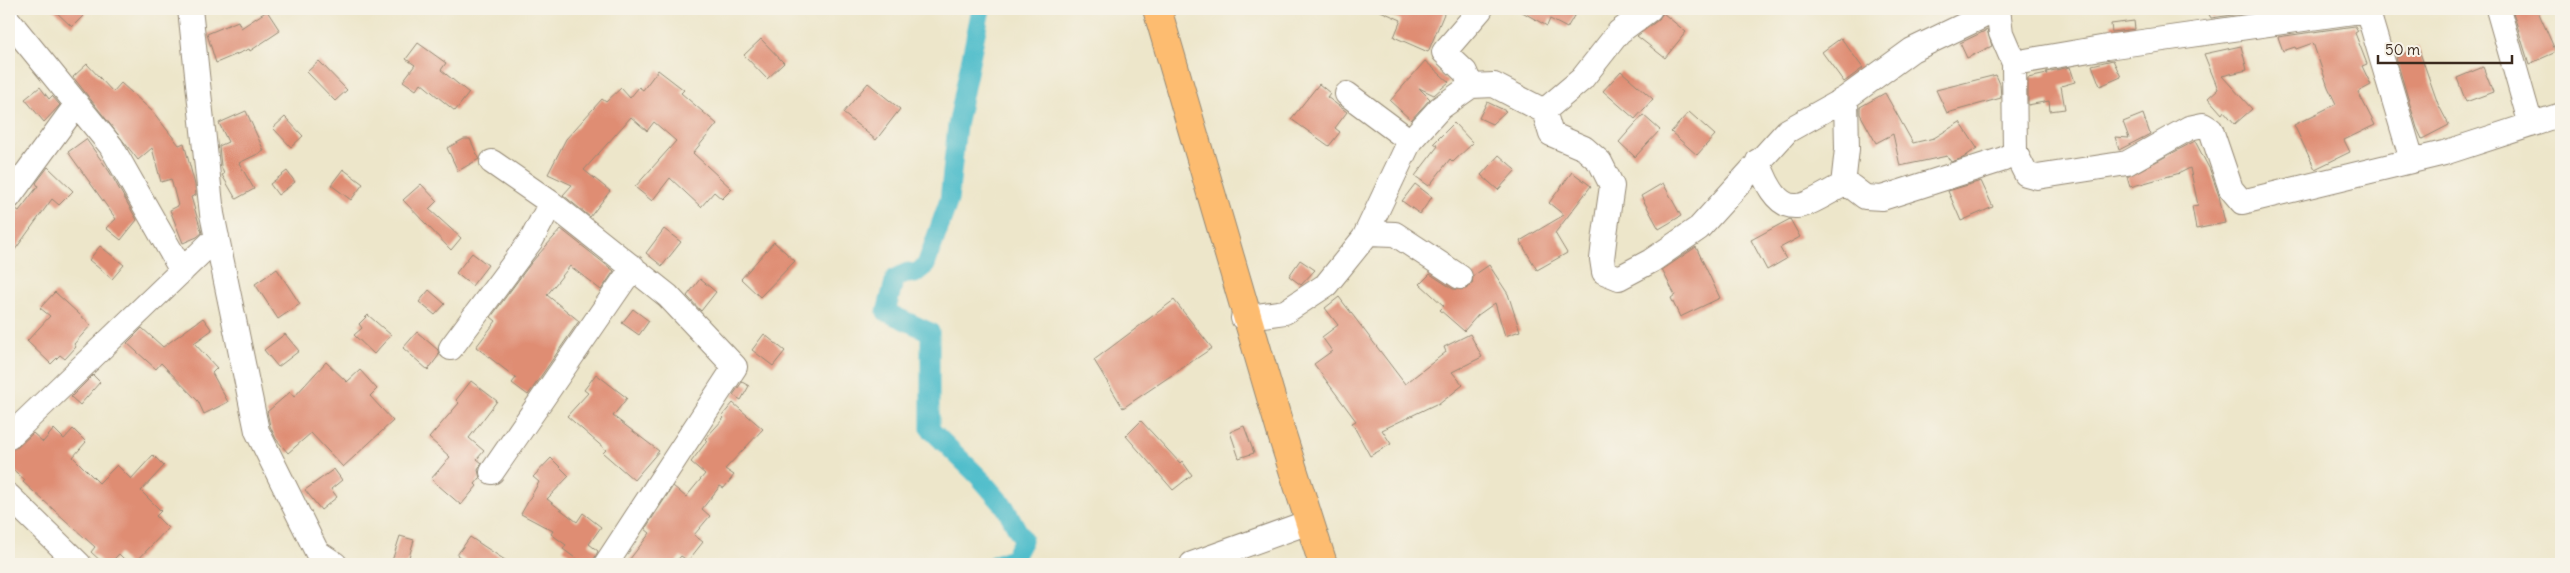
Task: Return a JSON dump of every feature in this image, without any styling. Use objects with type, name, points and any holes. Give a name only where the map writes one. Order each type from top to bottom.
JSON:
[{"type":"main road","points":[[1157,9],[1245,317],[1323,564]]},
{"type":"street","points":[[190,9],[212,214],[257,431],[317,552],[335,564]]},
{"type":"street","points":[[1470,86],[1465,72],[1444,52],[1481,9]]},
{"type":"street","points":[[1544,111],[1582,79],[1619,32],[1650,9]]},
{"type":"street","points":[[1245,317],[1284,312],[1326,285],[1367,233],[1410,141],[1440,108],[1470,86],[1494,85],[1544,111],[1551,134],[1584,148],[1600,162],[1612,186],[1602,259],[1604,272],[1618,278],[1651,261],[1699,228],[1787,131],[1846,98],[1912,50],[1998,9],[2001,33],[2014,63],[2015,152],[2026,174],[2037,178],[2127,162],[2189,128],[2204,125],[2212,130],[2231,189],[2242,202],[2444,153],[2561,115]]},
{"type":"street","points":[[2498,9],[2531,125]]},
{"type":"street","points":[[2014,63],[2107,47],[2367,10],[2412,160]]},
{"type":"street","points":[[9,21],[111,146],[182,271]]},
{"type":"street","points":[[1348,94],[1410,141]]},
{"type":"street","points":[[1843,185],[1847,149],[1846,98]]},
{"type":"street","points":[[9,197],[77,104]]},
{"type":"street","points":[[1758,162],[1764,178],[1776,195],[1788,206],[1799,206],[1843,185],[1852,187],[1865,197],[1882,198],[1976,169],[2004,159],[2015,152]]},
{"type":"street","points":[[492,162],[551,203],[668,296],[735,367],[606,564]]},
{"type":"street","points":[[451,348],[532,239],[551,203]]},
{"type":"street","points":[[1367,233],[1395,234],[1460,277]]},
{"type":"street","points":[[9,437],[217,236]]},
{"type":"street","points":[[492,472],[633,267]]},
{"type":"street","points":[[9,496],[79,564]]},
{"type":"street","points":[[1192,564],[1309,522]]},
{"type":"building","points":[[53,9],[90,9],[72,27]]},
{"type":"building","points":[[1376,9],[1446,9],[1428,52],[1394,37],[1401,20]]},
{"type":"building","points":[[1517,9],[1578,9],[1567,28],[1550,19],[1547,26]]},
{"type":"building","points":[[2206,9],[2255,9],[2246,13],[2211,18]]},
{"type":"building","points":[[2512,9],[2537,9],[2556,52],[2529,64]]},
{"type":"building","points":[[267,11],[280,31],[250,51],[249,49],[216,63],[207,34],[238,21],[241,28]]},
{"type":"building","points":[[1663,13],[1686,32],[1665,58],[1637,36],[1658,20]]},
{"type":"building","points":[[2134,21],[2135,29],[2112,32],[2111,24]]},
{"type":"building","points":[[2355,26],[2358,31],[2355,33],[2367,64],[2362,66],[2371,85],[2358,92],[2375,125],[2344,140],[2350,152],[2315,169],[2294,125],[2336,104],[2313,43],[2283,51],[2278,37]]},
{"type":"building","points":[[1987,30],[1992,46],[1967,58],[1960,43]]},
{"type":"building","points":[[1841,38],[1863,68],[1844,82],[1822,52]]},
{"type":"building","points":[[761,39],[784,63],[767,79],[744,55]]},
{"type":"building","points":[[418,43],[446,63],[441,70],[469,93],[455,111],[421,83],[416,90],[403,81],[415,65],[406,59]]},
{"type":"building","points":[[2241,46],[2247,70],[2222,76],[2252,109],[2235,124],[2224,111],[2222,114],[2208,98],[2218,89],[2204,54]]},
{"type":"building","points":[[2418,47],[2438,104],[2449,125],[2422,139],[2396,58]]},
{"type":"building","points":[[2113,60],[2121,77],[2100,86],[2092,65]]},
{"type":"building","points":[[319,61],[347,90],[335,101],[307,72]]},
{"type":"building","points":[[1425,61],[1449,82],[1434,95],[1419,88],[1430,99],[1411,120],[1390,101]]},
{"type":"building","points":[[87,64],[113,92],[121,83],[153,112],[179,145],[184,143],[195,185],[196,195],[191,197],[202,233],[197,237],[183,243],[170,210],[178,206],[171,179],[161,182],[152,148],[138,160],[73,77]]},
{"type":"building","points":[[2070,67],[2075,82],[2061,86],[2065,109],[2050,111],[2049,101],[2028,105],[2028,78]]},
{"type":"building","points":[[2483,67],[2493,92],[2466,102],[2457,78]]},
{"type":"building","points":[[658,70],[684,90],[681,93],[717,124],[693,153],[732,189],[722,199],[714,192],[701,207],[670,178],[652,201],[635,187],[676,141],[654,122],[647,131],[631,117],[584,170],[610,191],[590,217],[563,195],[572,185],[548,174],[566,139],[602,99],[606,102],[621,88],[630,98],[639,87],[643,90]]},
{"type":"building","points":[[1621,71],[1653,99],[1635,119],[1603,91]]},
{"type":"building","points":[[1996,75],[2000,84],[2001,98],[1947,113],[1936,90]]},
{"type":"building","points":[[868,83],[900,109],[876,140],[843,113]]},
{"type":"building","points":[[1319,84],[1330,93],[1327,97],[1347,112],[1335,128],[1340,132],[1329,146],[1291,119]]},
{"type":"building","points":[[40,87],[49,99],[52,96],[60,105],[44,122],[25,99]]},
{"type":"building","points":[[1885,93],[1913,143],[1934,138],[1960,122],[1977,148],[1963,158],[1951,162],[1947,156],[1900,166],[1893,134],[1876,143],[1860,114],[1860,107]]},
{"type":"building","points":[[1487,102],[1506,111],[1492,124],[1479,118]]},
{"type":"building","points":[[246,111],[264,151],[239,163],[254,189],[236,199],[222,175],[224,174],[221,166],[219,146],[228,142],[219,123]]},
{"type":"building","points":[[1689,112],[1715,135],[1697,155],[1671,132]]},
{"type":"building","points":[[2143,114],[2150,134],[2119,150],[2115,137],[2129,138],[2123,122]]},
{"type":"building","points":[[1643,115],[1660,130],[1635,157],[1619,142]]},
{"type":"building","points":[[285,117],[303,136],[291,147],[273,128]]},
{"type":"building","points":[[1454,123],[1473,143],[1453,162],[1450,159],[1429,186],[1415,176],[1438,146],[1434,143]]},
{"type":"building","points":[[86,139],[109,171],[137,220],[121,240],[106,228],[116,219],[68,152]]},
{"type":"building","points":[[464,139],[470,139],[479,159],[458,171],[447,148]]},
{"type":"building","points":[[2195,141],[2210,170],[2219,196],[2225,223],[2196,229],[2192,206],[2198,205],[2190,168],[2180,173],[2130,187],[2127,177]]},
{"type":"building","points":[[1499,155],[1516,170],[1498,190],[1481,175]]},
{"type":"building","points":[[48,167],[73,191],[59,205],[52,199],[9,258],[9,211],[16,209],[19,211],[38,186],[36,183]]},
{"type":"building","points":[[343,169],[363,184],[351,200],[331,185]]},
{"type":"building","points":[[287,171],[295,182],[278,195],[270,184]]},
{"type":"building","points":[[1572,172],[1591,186],[1555,233],[1567,253],[1537,270],[1520,241],[1564,215],[1549,203]]},
{"type":"building","points":[[1981,181],[1993,207],[1961,221],[1948,191]]},
{"type":"building","points":[[1663,183],[1681,216],[1659,229],[1641,196]]},
{"type":"building","points":[[421,184],[437,201],[429,209],[461,238],[451,250],[403,200]]},
{"type":"building","points":[[1415,184],[1432,197],[1420,214],[1402,201]]},
{"type":"building","points":[[1790,219],[1800,237],[1780,248],[1786,259],[1767,270],[1751,240]]},
{"type":"building","points":[[561,229],[614,271],[601,290],[570,266],[547,295],[579,321],[528,395],[512,383],[516,378],[476,347],[496,321],[491,317],[531,263]]},
{"type":"building","points":[[664,229],[681,242],[662,266],[646,253]]},
{"type":"building","points":[[774,242],[795,261],[760,297],[741,279]]},
{"type":"building","points":[[100,246],[124,265],[112,279],[89,260]]},
{"type":"building","points":[[1696,247],[1720,298],[1680,317],[1671,298],[1675,295],[1662,270]]},
{"type":"building","points":[[472,253],[488,265],[472,286],[456,273]]},
{"type":"building","points":[[1300,260],[1315,270],[1301,285],[1289,276]]},
{"type":"building","points":[[1489,265],[1508,294],[1520,331],[1505,336],[1495,303],[1478,315],[1464,331],[1440,310],[1444,306],[1420,284],[1430,274],[1453,289],[1466,289],[1472,284],[1473,276]]},
{"type":"building","points":[[277,269],[300,304],[278,319],[255,284]]},
{"type":"building","points":[[700,279],[716,292],[701,311],[687,296]]},
{"type":"building","points":[[429,290],[445,304],[435,315],[419,302]]},
{"type":"building","points":[[55,292],[91,325],[74,344],[76,347],[65,359],[60,355],[51,364],[27,341],[50,316],[40,308]]},
{"type":"building","points":[[1339,297],[1405,384],[1446,352],[1444,347],[1470,334],[1482,357],[1452,372],[1463,385],[1438,405],[1436,404],[1382,430],[1391,444],[1370,456],[1352,423],[1356,421],[1314,364],[1332,351],[1322,337],[1338,325],[1325,308]]},
{"type":"building","points":[[1174,300],[1212,348],[1123,408],[1094,360]]},
{"type":"building","points":[[633,309],[649,321],[639,335],[622,323]]},
{"type":"building","points":[[368,315],[391,335],[374,354],[354,335],[362,328],[359,324]]},
{"type":"building","points":[[203,318],[212,330],[194,343],[217,368],[212,373],[228,402],[204,414],[198,401],[161,363],[156,369],[127,343],[142,328],[163,347]]},
{"type":"building","points":[[417,332],[438,350],[439,355],[428,370],[403,348]]},
{"type":"building","points":[[285,334],[299,351],[278,367],[264,350]]},
{"type":"building","points":[[764,334],[785,351],[773,366],[752,350]]},
{"type":"building","points":[[326,362],[347,382],[360,370],[377,389],[370,396],[393,421],[343,467],[311,433],[288,453],[276,439],[270,426],[267,412],[290,392],[294,397]]},
{"type":"building","points":[[596,374],[627,398],[613,416],[659,451],[634,480],[603,453],[606,450],[567,416],[588,393],[584,390]]},
{"type":"building","points":[[93,375],[100,382],[80,405],[71,397]]},
{"type":"building","points":[[471,381],[497,401],[469,438],[484,451],[477,459],[482,463],[478,470],[480,478],[475,484],[477,486],[461,505],[431,479],[450,457],[429,438],[459,403],[456,400]]},
{"type":"building","points":[[742,382],[749,386],[741,400],[733,395]]},
{"type":"building","points":[[733,403],[763,429],[725,469],[734,475],[724,488],[720,486],[702,509],[710,516],[694,535],[703,542],[688,561],[681,556],[674,564],[626,564],[650,533],[645,529],[673,486],[686,497],[705,474],[691,462],[707,441],[705,439],[724,418],[722,416]]},
{"type":"building","points":[[1141,421],[1180,463],[1182,461],[1192,475],[1173,490],[1126,436]]},
{"type":"building","points":[[1244,426],[1254,453],[1239,458],[1230,432]]},
{"type":"building","points":[[54,429],[64,439],[73,429],[86,442],[73,457],[99,483],[117,465],[131,479],[153,455],[164,466],[141,491],[161,511],[156,516],[168,528],[134,564],[129,564],[119,554],[109,564],[104,564],[91,552],[95,547],[23,482],[25,480],[9,466],[9,450],[18,447],[33,433],[43,442]]},
{"type":"building","points":[[551,458],[569,476],[547,499],[577,522],[583,513],[601,527],[589,544],[598,551],[592,564],[583,564],[563,549],[566,545],[551,534],[553,531],[521,514],[539,482],[533,477]]},
{"type":"building","points":[[334,469],[342,480],[331,489],[337,497],[321,510],[305,490]]},
{"type":"building","points":[[400,536],[414,540],[407,564],[391,564]]},
{"type":"building","points":[[470,537],[511,564],[471,564],[457,555]]},
{"type":"waterway","points":[[981,9],[957,126],[949,200],[926,265],[915,274],[908,272],[895,278],[886,312],[930,332],[930,429],[979,477],[1005,507],[1023,540],[1014,557],[996,564]]}]
